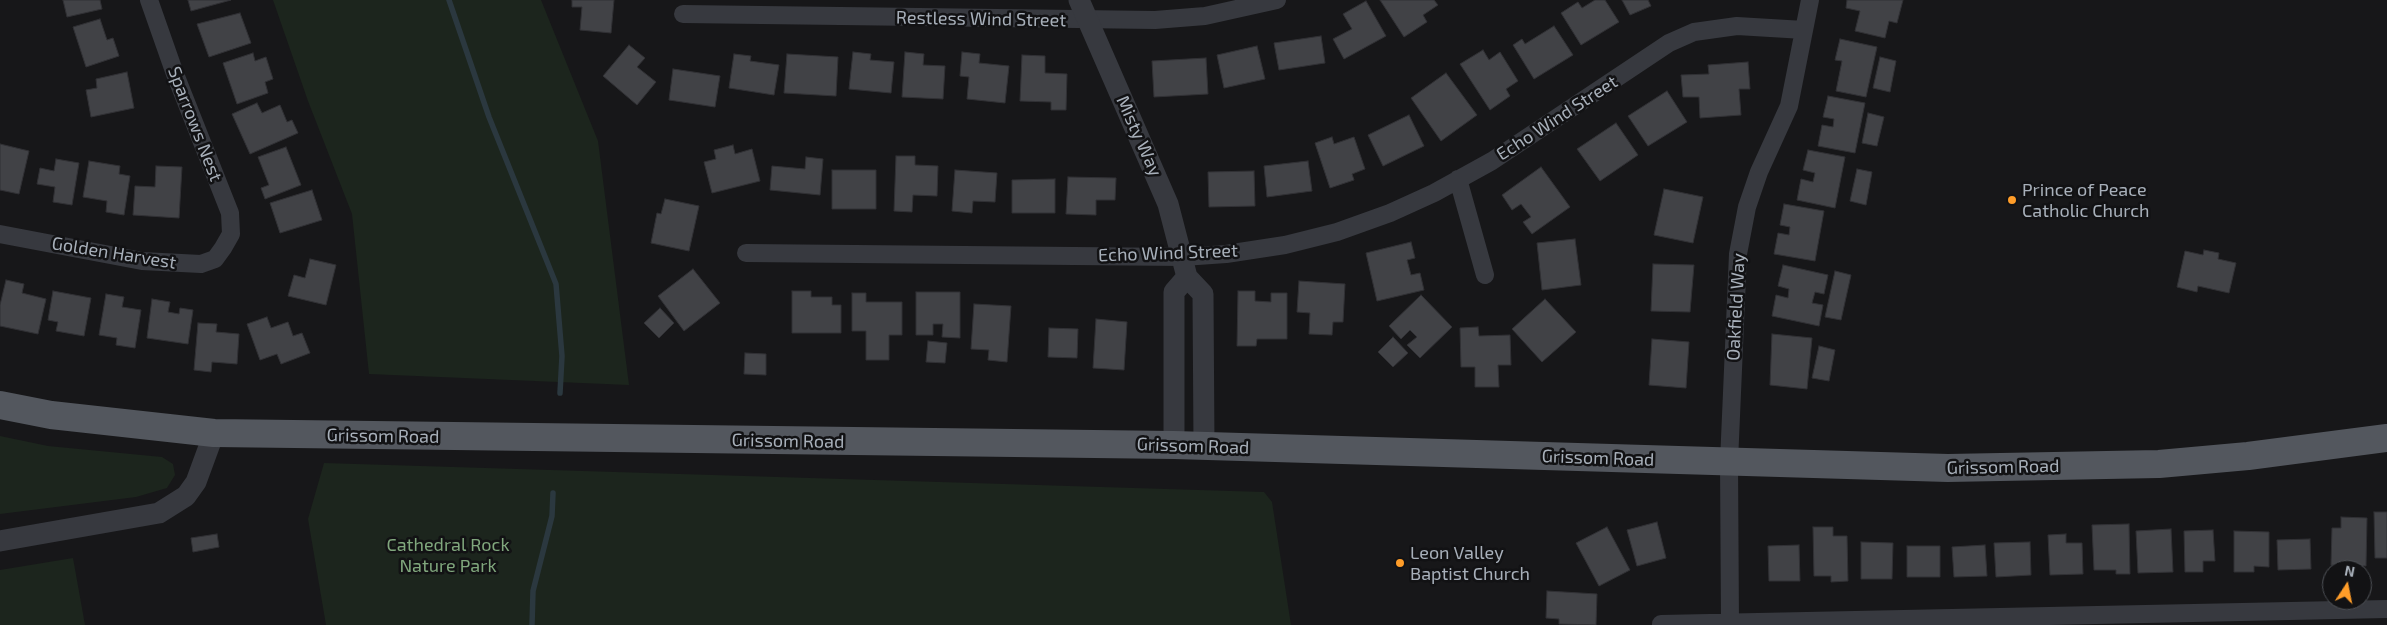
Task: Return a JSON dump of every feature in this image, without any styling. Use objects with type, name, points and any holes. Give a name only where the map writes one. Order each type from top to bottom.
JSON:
[{"type":"main road","name":"Grissom Road","points":[[0,405],[61,416],[214,433],[1174,445],[1948,468],[2158,464],[2257,455],[2387,438]]},
{"type":"street","name":"Sparrows Nest","points":[[150,0],[175,74],[230,213],[231,234],[223,248]]},
{"type":"street","name":"Misty Way","points":[[1079,0],[1168,204],[1185,267],[1203,294],[1204,446]]},
{"type":"street","name":"Restless Wind Street","points":[[683,14],[1155,20],[1205,16],[1277,0]]},
{"type":"street","name":"Oakfield Way","points":[[1730,623],[1729,462],[1738,254],[1741,231],[1759,172],[1789,106],[1810,0]]},
{"type":"street","name":"Echo Wind Street","points":[[746,253],[1185,267],[1226,254],[1285,245],[1337,232],[1390,213],[1492,161],[1669,44],[1694,32],[1737,26],[1804,30]]},
{"type":"street","points":[[1458,179],[1485,275]]},
{"type":"street","name":"Golden Harvest","points":[[0,234],[152,262],[201,264],[215,259],[223,248]]},
{"type":"street","points":[[1174,445],[1174,292],[1185,267]]},
{"type":"street","points":[[0,541],[159,513],[186,496],[196,482],[214,433]]},
{"type":"street","points":[[1661,624],[2387,609]]},
{"type":"green space","points":[[273,0],[541,0],[598,141],[629,385],[369,374],[352,214],[308,101]]},
{"type":"green space","points":[[0,436],[48,446],[162,457],[173,464],[175,475],[167,488],[136,497],[0,514]]},
{"type":"green space","name":"Cathedral Rock Nature Park","points":[[324,463],[1264,492],[1272,502],[1291,625],[326,625],[308,519]]},
{"type":"green space","points":[[73,558],[85,625],[0,625],[0,570]]},
{"type":"building","points":[[63,0],[100,0],[102,9],[67,17]]},
{"type":"building","points":[[188,0],[231,0],[191,11]]},
{"type":"building","points":[[572,0],[614,0],[611,33],[580,30],[582,7],[572,7]]},
{"type":"building","points":[[1380,0],[1434,0],[1438,5],[1423,15],[1427,22],[1404,37]]},
{"type":"building","points":[[1595,0],[1605,0],[1619,22],[1581,45],[1561,13],[1578,2],[1582,8]]},
{"type":"building","points":[[1622,0],[1648,0],[1651,6],[1630,15]]},
{"type":"building","points":[[1847,0],[1903,0],[1897,23],[1889,21],[1885,38],[1855,31],[1860,11],[1846,8]]},
{"type":"building","points":[[1366,1],[1386,36],[1344,59],[1333,39],[1352,29],[1343,14]]},
{"type":"building","points":[[240,13],[251,43],[209,57],[197,24]]},
{"type":"building","points":[[100,19],[107,40],[113,38],[119,56],[86,67],[73,27]]},
{"type":"building","points":[[1554,26],[1573,55],[1534,79],[1513,45],[1522,39],[1525,44]]},
{"type":"building","points":[[1321,36],[1325,63],[1279,70],[1274,43]]},
{"type":"building","points":[[1840,39],[1877,47],[1866,97],[1836,91],[1842,61],[1835,60]]},
{"type":"building","points":[[629,45],[645,58],[637,67],[656,82],[637,105],[603,76]]},
{"type":"building","points":[[1257,46],[1265,79],[1224,88],[1217,55]]},
{"type":"building","points":[[1483,50],[1489,60],[1500,52],[1518,81],[1506,89],[1510,96],[1490,110],[1460,64]]},
{"type":"building","points":[[853,52],[871,54],[870,60],[894,62],[891,93],[849,89]]},
{"type":"building","points":[[905,52],[924,54],[923,65],[945,66],[943,99],[902,97]]},
{"type":"building","points":[[962,52],[980,54],[979,63],[1009,66],[1005,103],[967,99],[969,77],[960,76]]},
{"type":"building","points":[[253,53],[255,61],[266,57],[273,79],[265,82],[268,93],[237,104],[223,63]]},
{"type":"building","points":[[734,54],[751,56],[750,61],[779,65],[774,95],[729,88]]},
{"type":"building","points":[[787,54],[838,57],[836,96],[784,93]]},
{"type":"building","points":[[1022,55],[1045,56],[1045,73],[1067,74],[1066,110],[1051,110],[1051,102],[1020,101]]},
{"type":"building","points":[[1880,57],[1896,61],[1890,92],[1873,88]]},
{"type":"building","points":[[1206,58],[1208,94],[1154,97],[1152,61]]},
{"type":"building","points":[[1748,62],[1750,89],[1739,89],[1741,115],[1700,118],[1699,97],[1683,97],[1681,75],[1709,74],[1708,65]]},
{"type":"building","points":[[673,69],[720,76],[715,107],[669,100]]},
{"type":"building","points":[[127,72],[134,108],[91,117],[86,90],[97,88],[96,79]]},
{"type":"building","points":[[1446,73],[1477,115],[1441,141],[1411,98]]},
{"type":"building","points":[[1667,91],[1687,122],[1648,146],[1628,116]]},
{"type":"building","points":[[1828,96],[1865,103],[1855,153],[1818,146],[1822,125],[1833,127],[1834,119],[1823,117]]},
{"type":"building","points":[[257,103],[262,113],[280,105],[287,122],[292,120],[298,133],[250,154],[232,114]]},
{"type":"building","points":[[1868,113],[1884,117],[1877,146],[1862,143]]},
{"type":"building","points":[[1409,115],[1424,146],[1383,166],[1368,135]]},
{"type":"building","points":[[1616,123],[1638,155],[1600,181],[1577,149]]},
{"type":"building","points":[[1332,137],[1334,144],[1354,137],[1365,169],[1352,174],[1354,180],[1330,188],[1315,143]]},
{"type":"building","points":[[0,144],[29,151],[19,194],[0,190]]},
{"type":"building","points":[[733,145],[735,154],[752,149],[760,181],[712,193],[704,162],[716,159],[714,150]]},
{"type":"building","points":[[286,147],[301,185],[265,199],[261,188],[269,185],[258,157]]},
{"type":"building","points":[[1808,150],[1845,157],[1835,208],[1797,200],[1801,179],[1813,182],[1815,173],[1803,170]]},
{"type":"building","points":[[896,156],[915,156],[915,165],[938,166],[937,196],[913,195],[912,212],[894,211]]},
{"type":"building","points":[[806,157],[823,159],[820,195],[770,190],[772,166],[805,169]]},
{"type":"building","points":[[56,159],[79,163],[72,205],[53,202],[55,187],[37,184],[40,168],[54,171]]},
{"type":"building","points":[[89,161],[120,166],[119,174],[130,176],[124,215],[106,212],[107,201],[83,197]]},
{"type":"building","points":[[1308,161],[1312,191],[1267,197],[1264,166]]},
{"type":"building","points":[[156,166],[182,167],[179,218],[133,215],[135,186],[155,187]]},
{"type":"building","points":[[1541,167],[1570,207],[1532,234],[1523,222],[1531,217],[1521,204],[1512,210],[1502,195]]},
{"type":"building","points":[[1857,169],[1872,172],[1866,205],[1850,201]]},
{"type":"building","points":[[832,170],[876,170],[876,209],[832,209]]},
{"type":"building","points":[[955,170],[997,173],[995,202],[973,201],[972,213],[952,211]]},
{"type":"building","points":[[1254,171],[1255,206],[1209,207],[1208,172]]},
{"type":"building","points":[[1068,177],[1116,178],[1115,200],[1096,200],[1096,215],[1066,214]]},
{"type":"building","points":[[1055,179],[1055,213],[1012,213],[1012,180]]},
{"type":"building","points":[[1664,189],[1703,197],[1693,243],[1654,235]]},
{"type":"building","points":[[312,190],[322,220],[280,233],[270,203]]},
{"type":"building","points":[[665,199],[699,206],[689,251],[651,243],[657,213],[661,214]]},
{"type":"building","points":[[1784,204],[1824,211],[1815,261],[1774,254],[1778,233],[1789,235],[1790,227],[1780,225]]},
{"type":"building","points":[[1575,239],[1581,285],[1542,290],[1537,243]]},
{"type":"building","points":[[1411,242],[1415,258],[1407,260],[1411,275],[1420,273],[1424,290],[1377,301],[1366,253]]},
{"type":"building","points":[[2204,250],[2219,253],[2218,259],[2236,263],[2229,293],[2198,286],[2197,292],[2177,287],[2185,251],[2203,255]]},
{"type":"building","points":[[310,259],[336,265],[326,305],[288,296],[294,275],[305,278]]},
{"type":"building","points":[[1653,264],[1694,265],[1690,312],[1651,311]]},
{"type":"building","points":[[1783,265],[1828,275],[1824,294],[1815,292],[1812,303],[1823,305],[1819,326],[1772,316],[1776,295],[1788,298],[1789,289],[1778,286]]},
{"type":"building","points":[[693,269],[720,303],[684,331],[658,296]]},
{"type":"building","points":[[1835,271],[1851,275],[1841,320],[1825,317]]},
{"type":"building","points":[[6,280],[24,284],[22,293],[46,299],[38,334],[0,326],[0,305]]},
{"type":"building","points":[[1299,281],[1345,284],[1343,322],[1333,322],[1332,335],[1309,334],[1310,313],[1297,312]]},
{"type":"building","points":[[53,291],[91,298],[84,336],[56,331],[58,322],[48,320]]},
{"type":"building","points":[[792,291],[811,291],[811,297],[832,297],[832,305],[841,305],[841,333],[792,333]]},
{"type":"building","points":[[1238,291],[1255,291],[1255,301],[1271,302],[1271,293],[1287,293],[1287,339],[1257,339],[1256,346],[1237,346]]},
{"type":"building","points":[[916,292],[960,292],[960,338],[942,337],[943,324],[933,324],[933,335],[916,335]]},
{"type":"building","points":[[852,293],[866,293],[866,302],[902,302],[902,335],[889,335],[889,360],[866,360],[866,331],[852,331]]},
{"type":"building","points":[[106,294],[124,297],[122,307],[141,310],[135,348],[116,345],[117,338],[99,335]]},
{"type":"building","points":[[1421,295],[1452,327],[1420,358],[1407,345],[1417,337],[1410,330],[1401,339],[1389,326]]},
{"type":"building","points":[[152,299],[170,302],[168,312],[179,314],[180,308],[193,310],[188,344],[147,338]]},
{"type":"building","points":[[1545,299],[1576,332],[1542,362],[1512,329]]},
{"type":"building","points":[[974,304],[1011,306],[1007,362],[988,360],[989,350],[971,349]]},
{"type":"building","points":[[660,308],[674,323],[659,338],[644,323]]},
{"type":"building","points":[[267,317],[271,328],[288,322],[293,336],[302,333],[310,353],[281,364],[277,354],[260,360],[247,324]]},
{"type":"building","points":[[1096,319],[1127,322],[1124,370],[1093,368]]},
{"type":"building","points":[[198,323],[217,324],[216,332],[239,334],[237,364],[212,362],[211,372],[194,370]]},
{"type":"building","points":[[1478,327],[1479,336],[1510,335],[1511,365],[1498,365],[1499,387],[1475,387],[1475,367],[1461,367],[1460,328]]},
{"type":"building","points":[[1049,328],[1078,329],[1077,358],[1048,357]]},
{"type":"building","points":[[1772,334],[1812,338],[1807,389],[1770,385]]},
{"type":"building","points":[[1393,337],[1408,353],[1393,367],[1378,352]]},
{"type":"building","points":[[1652,339],[1689,342],[1686,388],[1649,385]]},
{"type":"building","points":[[928,341],[947,343],[945,363],[926,362]]},
{"type":"building","points":[[1819,346],[1835,350],[1829,381],[1812,378]]},
{"type":"building","points":[[745,353],[766,354],[766,375],[744,374]]},
{"type":"building","points":[[2374,512],[2387,512],[2387,558],[2375,558]]},
{"type":"building","points":[[2341,517],[2367,518],[2366,560],[2331,560],[2332,528],[2341,528]]},
{"type":"building","points":[[1657,522],[1666,558],[1637,566],[1627,530]]},
{"type":"building","points":[[2129,524],[2130,574],[2116,574],[2116,570],[2094,570],[2092,525]]},
{"type":"building","points":[[1607,527],[1630,570],[1599,586],[1576,543]]},
{"type":"building","points":[[1813,527],[1833,527],[1833,536],[1847,536],[1848,581],[1831,582],[1831,576],[1814,576]]},
{"type":"building","points":[[2171,529],[2173,572],[2138,573],[2136,531]]},
{"type":"building","points":[[2213,530],[2215,561],[2203,561],[2203,572],[2185,572],[2184,531]]},
{"type":"building","points":[[2234,531],[2269,532],[2269,567],[2254,566],[2254,572],[2234,572]]},
{"type":"building","points":[[217,534],[219,547],[193,552],[191,538]]},
{"type":"building","points":[[2066,534],[2066,543],[2082,543],[2083,574],[2050,575],[2048,535]]},
{"type":"building","points":[[2310,539],[2311,569],[2278,570],[2277,540]]},
{"type":"building","points":[[1861,542],[1893,543],[1892,579],[1861,579]]},
{"type":"building","points":[[2030,542],[2031,575],[1996,577],[1994,543]]},
{"type":"building","points":[[1799,545],[1800,581],[1769,581],[1768,546]]},
{"type":"building","points":[[1985,545],[1987,576],[1954,577],[1952,547]]},
{"type":"building","points":[[1907,546],[1940,546],[1940,577],[1907,577]]},
{"type":"building","points":[[1547,591],[1597,594],[1596,625],[1559,624],[1559,619],[1546,618]]},
{"type":"waterway","points":[[449,0],[489,117],[556,284],[562,356],[560,393]]},
{"type":"waterway","points":[[532,625],[533,591],[552,516],[553,493]]},
{"type":"place","name":"Prince of Peace Catholic Church","points":[[2012,200]]},
{"type":"place","name":"Leon Valley Baptist Church","points":[[1400,563]]}]
